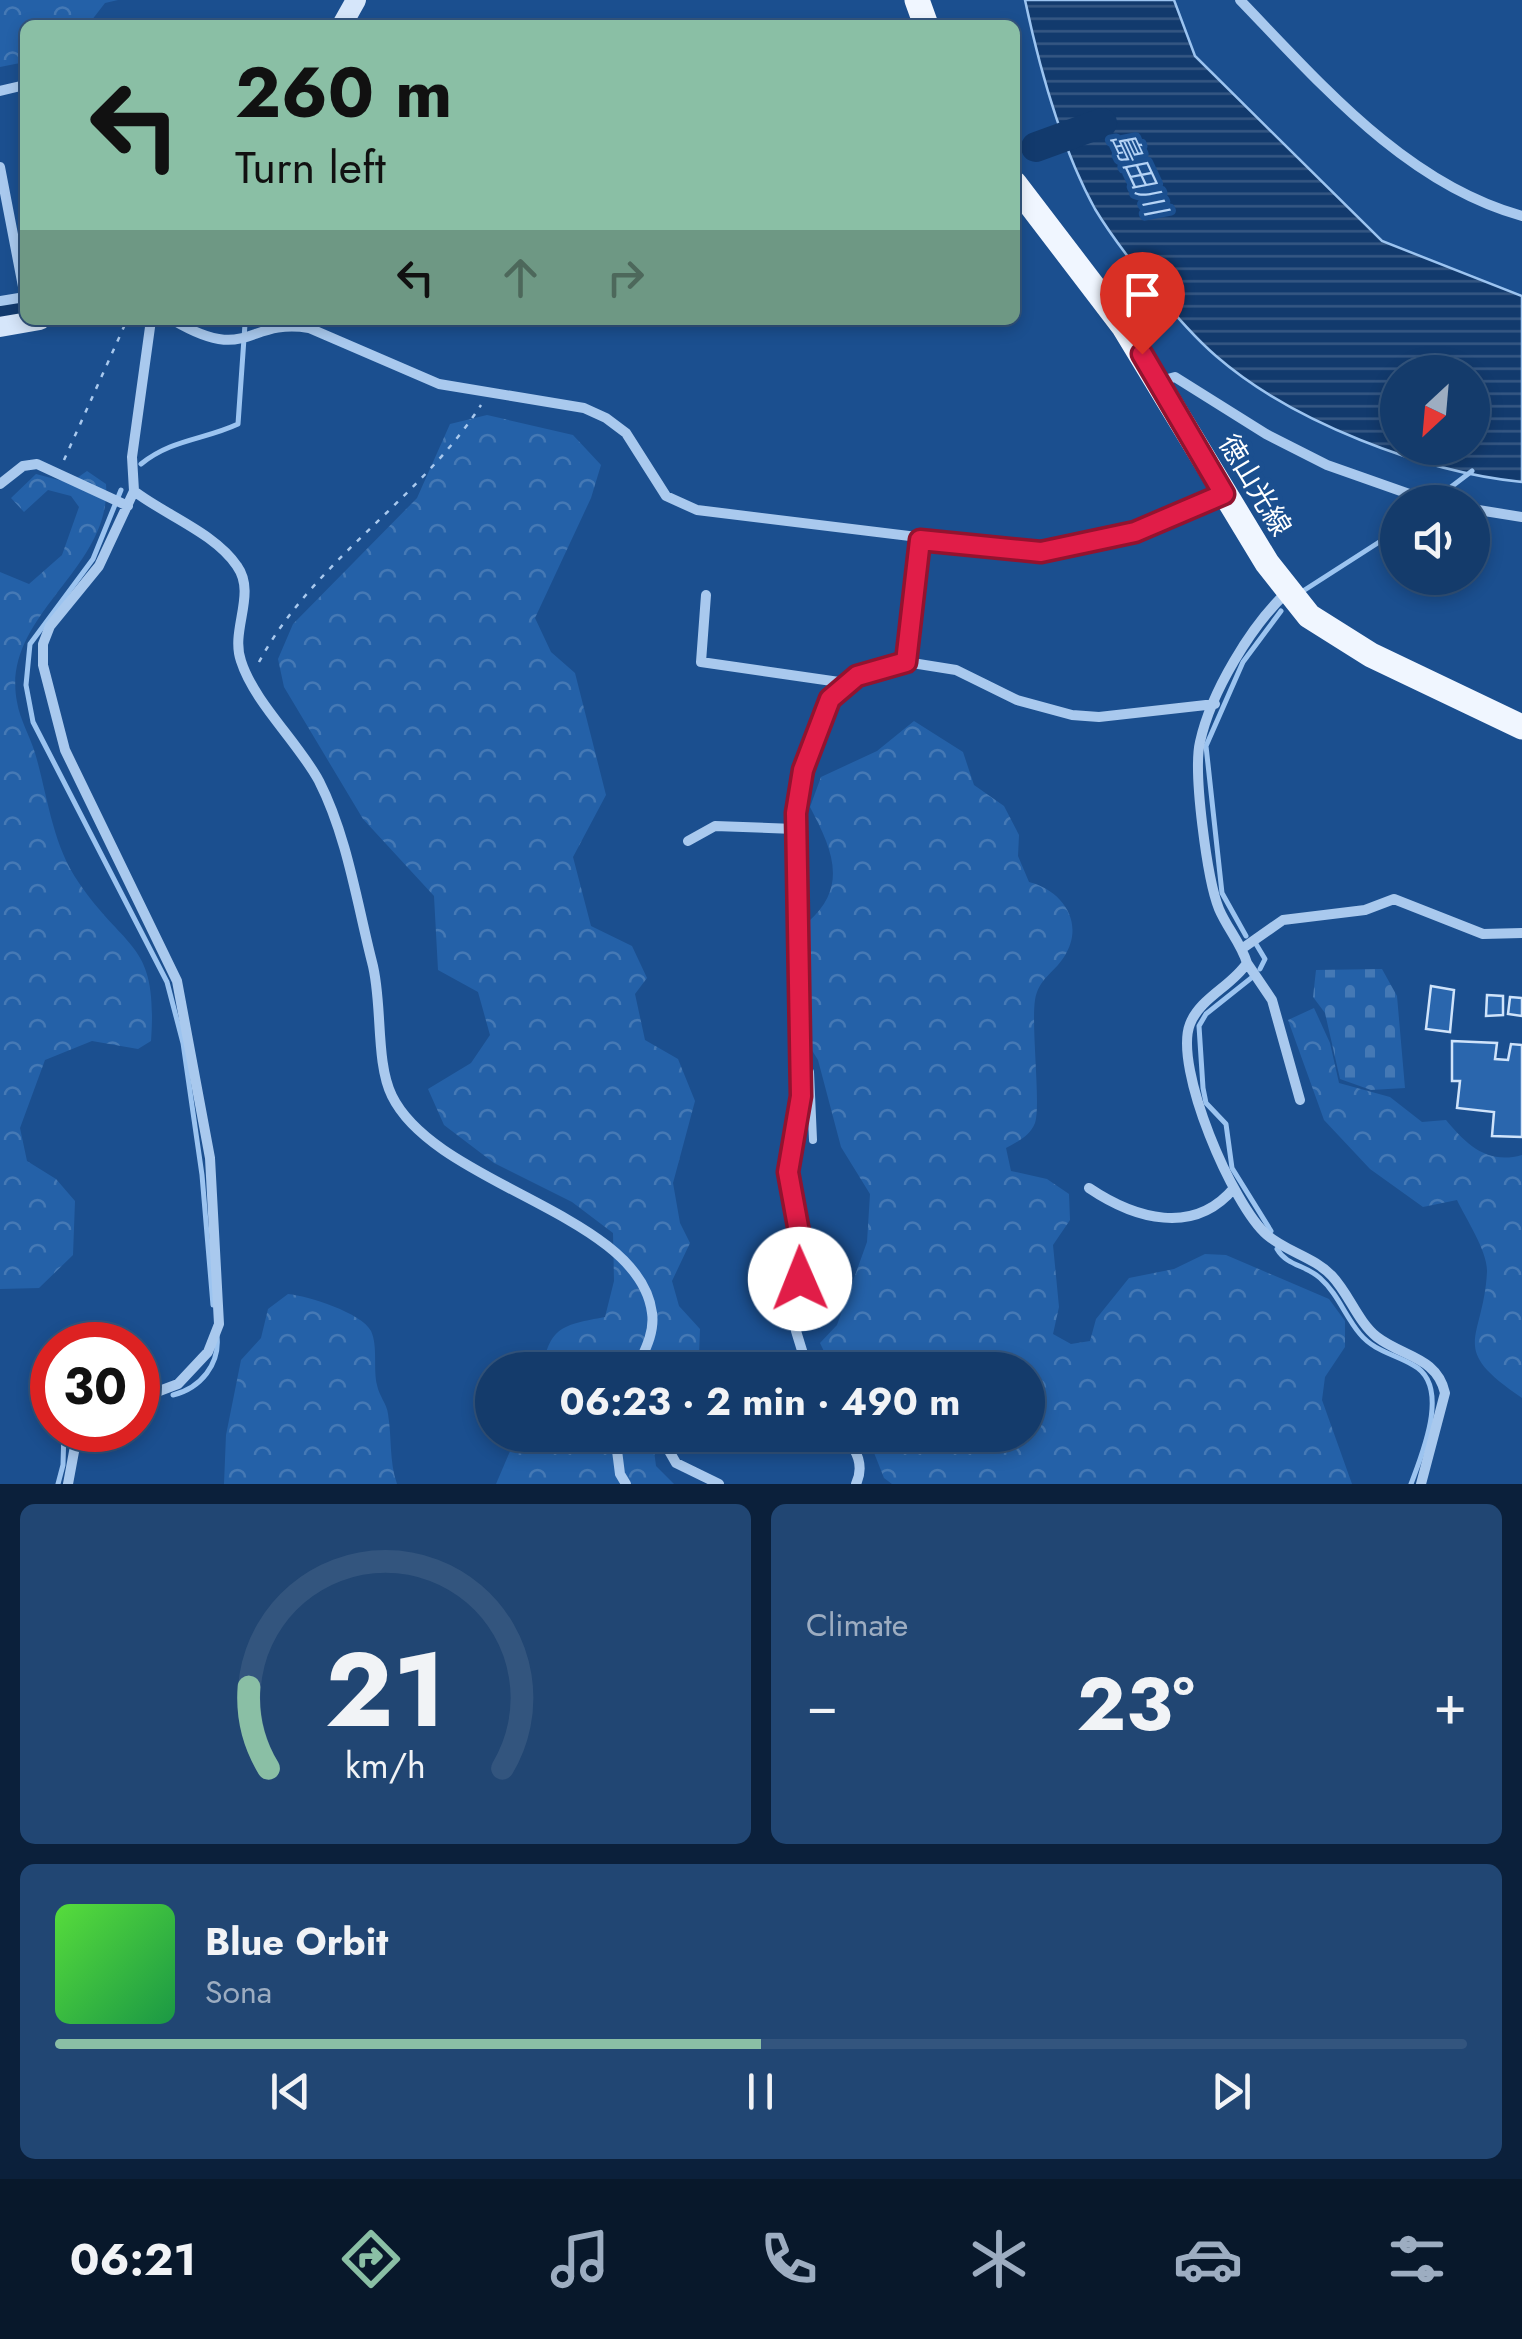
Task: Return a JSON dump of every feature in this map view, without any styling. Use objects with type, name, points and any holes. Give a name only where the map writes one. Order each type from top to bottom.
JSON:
[{"type":"main road","name":"徳山光線","points":[[1020,191],[1124,327],[1224,494],[1309,616],[1335,635],[1522,728]]},
{"type":"street","points":[[1240,0],[1394,150],[1452,187],[1522,216]]},
{"type":"street","points":[[0,167],[20,271]]},
{"type":"street","points":[[150,325],[132,458],[134,491],[99,566],[50,626],[42,644],[43,666],[65,750],[176,980],[210,1158],[219,1324],[208,1352],[178,1384],[160,1391]]},
{"type":"street","points":[[181,325],[205,339],[230,343],[285,325]]},
{"type":"street","points":[[293,325],[309,328],[439,384],[488,396],[584,408],[606,418],[626,433],[666,496],[680,506],[920,540],[1041,552],[1135,532],[1224,494]]},
{"type":"street","points":[[1159,382],[1175,378],[1192,385],[1266,434],[1328,465],[1384,485]]},
{"type":"street","points":[[0,484],[23,466],[37,464],[128,506]]},
{"type":"street","points":[[134,491],[226,552],[240,568],[245,583],[238,646],[250,679],[300,750],[334,816],[374,968],[386,1076],[392,1097],[404,1113],[466,1166],[574,1222],[636,1271],[652,1312],[644,1352]]},
{"type":"street","points":[[1490,512],[1522,517]]},
{"type":"street","points":[[906,662],[920,540]]},
{"type":"street","points":[[1288,591],[1256,621],[1215,704],[1198,753],[1208,868],[1219,909],[1272,1000],[1300,1100]]},
{"type":"street","points":[[706,595],[702,662],[846,683]]},
{"type":"street","points":[[802,1352],[796,1331],[799,1232],[788,1172],[801,1096],[794,829],[803,770],[830,699],[846,683],[906,662],[956,670],[1017,700],[1100,718],[1215,704]]},
{"type":"street","points":[[688,841],[715,826],[794,829]]},
{"type":"street","points":[[1243,948],[1283,920],[1364,910],[1394,899],[1483,934],[1522,933]]},
{"type":"street","points":[[1247,963],[1204,1004],[1188,1029],[1196,1103],[1234,1188],[1266,1234],[1329,1273],[1374,1336],[1431,1366],[1442,1379],[1444,1393],[1421,1484]]},
{"type":"street","points":[[1089,1188],[1139,1216],[1199,1216],[1218,1206],[1234,1188]]},
{"type":"street","points":[[68,1484],[73,1452]]},
{"type":"street","points":[[617,1452],[620,1474],[626,1484]]},
{"type":"street","points":[[670,1452],[676,1463],[719,1484]]},
{"type":"street","points":[[856,1452],[860,1474],[856,1484]]},
{"type":"lane","points":[[797,1044],[810,1072],[813,1140]]},
{"type":"path","points":[[58,472],[126,325]]},
{"type":"path","points":[[250,679],[279,626],[306,592],[460,438],[488,396]]},
{"type":"green space","points":[[0,0],[118,0],[105,3],[92,20],[20,20],[20,63],[0,67]]},
{"type":"green space","points":[[487,415],[573,435],[601,465],[591,498],[535,618],[551,652],[575,673],[606,795],[573,857],[591,926],[632,946],[647,978],[635,994],[645,1040],[678,1059],[695,1101],[673,1183],[680,1223],[690,1243],[672,1281],[679,1306],[700,1329],[699,1352],[546,1352],[561,1330],[605,1317],[614,1281],[613,1233],[572,1202],[494,1163],[444,1125],[428,1089],[471,1063],[490,1035],[478,992],[438,970],[434,896],[363,819],[284,687],[278,659],[293,624],[417,498],[450,424]]},
{"type":"green space","points":[[87,471],[106,484],[103,514],[92,542],[25,643],[16,671],[17,702],[70,868],[144,966],[152,1008],[151,1041],[138,1049],[92,1041],[45,1060],[20,1128],[27,1161],[56,1179],[75,1201],[73,1255],[39,1288],[0,1289],[0,572],[29,584],[62,555],[79,507],[71,496],[48,490],[24,512],[11,498],[36,474],[70,483]]},
{"type":"green space","points":[[914,721],[963,752],[974,785],[1004,806],[1019,835],[1018,856],[1029,882],[1060,900],[1071,920],[1070,944],[1040,986],[1035,1000],[1035,1123],[1027,1135],[1006,1148],[1011,1171],[1047,1179],[1069,1194],[1070,1220],[1053,1245],[1059,1307],[1053,1334],[1071,1344],[1090,1341],[1096,1319],[1129,1278],[1174,1269],[1205,1254],[1226,1255],[1329,1299],[1345,1321],[1345,1347],[1325,1377],[1322,1400],[1352,1484],[892,1484],[884,1478],[874,1452],[1045,1452],[1045,1352],[824,1352],[820,1343],[837,1325],[867,1242],[870,1194],[841,1147],[818,1060],[803,1036],[808,922],[829,895],[833,867],[810,807],[821,777],[877,751]]},
{"type":"green space","points":[[1382,969],[1397,996],[1405,1088],[1371,1090],[1340,1079],[1325,1013],[1313,997],[1316,970]]},
{"type":"green space","points":[[1314,1008],[1330,1043],[1339,1083],[1390,1097],[1422,1122],[1446,1120],[1461,1137],[1488,1155],[1522,1155],[1522,1398],[1484,1367],[1477,1354],[1475,1342],[1486,1264],[1457,1200],[1423,1207],[1370,1169],[1324,1120],[1288,1020]]},
{"type":"green space","points":[[288,1294],[346,1312],[371,1331],[376,1379],[387,1410],[397,1484],[224,1484],[226,1435],[241,1360],[261,1338],[268,1309]]},
{"type":"green space","points":[[510,1452],[654,1452],[656,1466],[674,1484],[496,1484]]},
{"type":"water","name":"島田川","points":[[1025,0],[1174,0],[1195,56],[1382,241],[1522,296],[1522,482],[1436,465],[1490,465],[1490,355],[1380,355],[1380,447],[1282,402],[1216,356],[1151,286],[1095,209],[1062,134]]},
{"type":"building","points":[[1431,986],[1454,990],[1450,1032],[1426,1029]]},
{"type":"building","points":[[1487,995],[1503,996],[1503,1015],[1486,1016]]},
{"type":"building","points":[[1510,997],[1522,998],[1522,1016],[1508,1014]]},
{"type":"building","points":[[1452,1041],[1497,1043],[1495,1059],[1508,1060],[1511,1044],[1522,1045],[1522,1137],[1492,1136],[1494,1112],[1457,1108],[1460,1081],[1452,1081]]},
{"type":"waterway","points":[[1036,147],[1102,123]]},
{"type":"waterway","points":[[0,314],[20,312]]},
{"type":"waterway","points":[[141,464],[164,449],[238,424],[245,325]]},
{"type":"waterway","points":[[1454,485],[1472,471]]},
{"type":"waterway","points":[[121,490],[93,559],[30,644],[26,685],[33,722],[167,982],[183,1043],[202,1175],[213,1305]]},
{"type":"waterway","points":[[1303,591],[1380,542]]},
{"type":"waterway","points":[[1246,936],[1222,893],[1206,746],[1243,662],[1281,611]]},
{"type":"waterway","points":[[1256,944],[1265,959],[1260,969]]},
{"type":"waterway","points":[[1255,975],[1206,1014],[1199,1026],[1206,1103],[1226,1124],[1232,1168],[1271,1231]]},
{"type":"waterway","points":[[1277,1249],[1326,1284],[1366,1340],[1424,1375],[1430,1388],[1431,1420],[1411,1484]]},
{"type":"waterway","points":[[173,1395],[192,1387],[207,1373],[215,1356],[217,1336]]},
{"type":"waterway","points":[[58,1484],[63,1452]]},
{"type":"route","points":[[800,1279],[799,1232],[788,1172],[801,1096],[794,829],[803,770],[814,735],[830,699],[846,683],[906,662],[920,540],[1041,552],[1135,532],[1224,494],[1142,354]]}]
